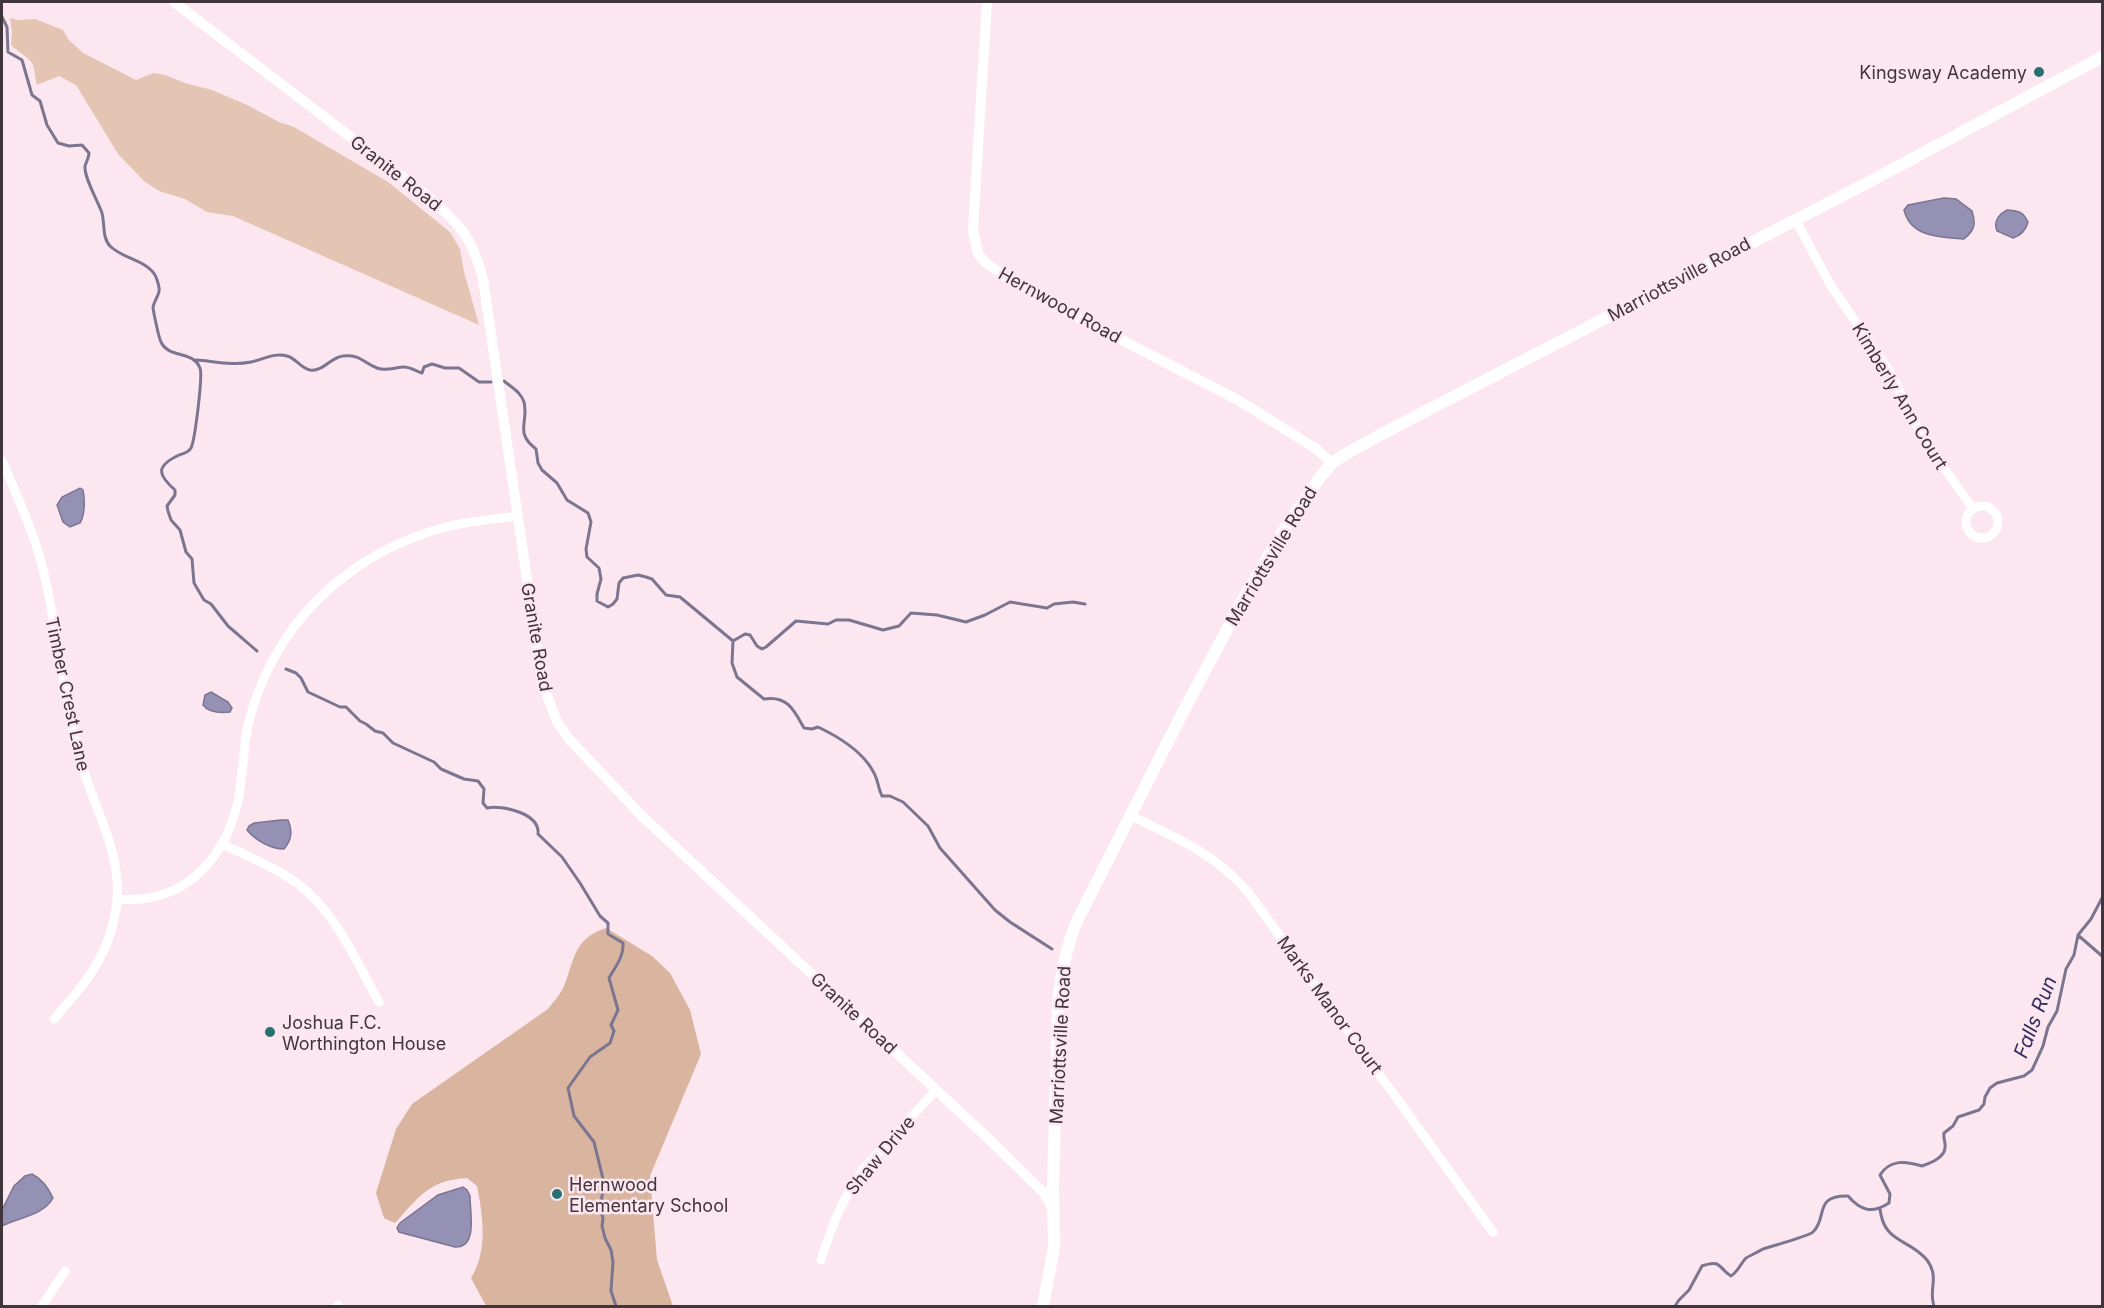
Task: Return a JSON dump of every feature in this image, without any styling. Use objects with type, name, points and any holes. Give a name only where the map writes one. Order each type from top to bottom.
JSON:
[{"type":"main road","name":"Marriottsville Road","points":[[1043,1306],[1053,1260],[1058,1019],[1063,963],[1069,940],[1183,712],[1260,570],[1312,488],[1332,463],[1395,427],[1891,170],[2103,57]]},
{"type":"street","name":"Granite Road","points":[[174,2],[425,194],[462,228],[477,257],[483,279],[542,682],[557,722],[569,739],[650,824],[1044,1193],[1053,1209]]},
{"type":"street","name":"Hernwood Road","points":[[987,2],[975,194],[974,230],[978,254],[986,263],[1007,278],[1042,299],[1240,401],[1315,448],[1332,463]]},
{"type":"street","name":"Kimberly Ann Court","points":[[1795,219],[1831,286],[1894,378],[1923,438],[1973,509]]},
{"type":"street","name":"Timber Crest Lane","points":[[2,461],[24,512],[40,558],[76,745],[87,784],[109,840],[117,880],[117,899],[109,940],[101,959],[88,979],[54,1020]]},
{"type":"street","points":[[117,899],[145,900],[174,890],[203,870],[222,844],[232,824],[237,804],[244,747],[257,696],[279,649],[311,607],[358,567],[405,541],[455,525],[518,516]]},
{"type":"street","name":"Marks Manor Court","points":[[1131,816],[1196,848],[1233,874],[1493,1232]]},
{"type":"street","points":[[222,844],[279,872],[310,894],[335,925],[380,1002]]},
{"type":"street","name":"Shaw Drive","points":[[821,1260],[836,1213],[853,1184],[936,1090]]},
{"type":"street","points":[[42,1306],[65,1271]]},
{"type":"shaded area","points":[[10,18],[35,19],[63,30],[69,40],[83,53],[136,80],[154,73],[165,75],[212,90],[247,105],[279,122],[294,127],[388,182],[450,232],[460,249],[479,325],[233,216],[207,212],[185,199],[159,191],[145,182],[118,154],[76,85],[59,76],[37,85],[32,63],[11,45]]},
{"type":"shaded area","points":[[1944,198],[1956,199],[1972,211],[1974,226],[1964,239],[1946,238],[1920,231],[1913,226],[1904,210],[1908,205]]},
{"type":"shaded area","points":[[2007,210],[2020,212],[2028,222],[2023,232],[2013,238],[1997,231],[1996,227],[1997,219]]},
{"type":"shaded area","points":[[80,488],[84,494],[83,516],[80,523],[70,527],[63,522],[57,505],[62,497]]},
{"type":"shaded area","points":[[211,692],[228,702],[232,708],[230,712],[212,711],[203,705],[205,695]]},
{"type":"shaded area","points":[[288,820],[291,828],[289,842],[284,849],[264,843],[247,830],[254,823]]},
{"type":"shaded area","points":[[606,928],[652,956],[670,973],[690,1010],[701,1054],[650,1176],[657,1260],[673,1306],[486,1306],[471,1278],[480,1256],[483,1233],[477,1186],[467,1178],[443,1182],[426,1192],[395,1223],[384,1218],[376,1193],[396,1129],[412,1104],[548,1009],[563,989],[573,959],[581,944],[587,938]]},
{"type":"shaded area","points":[[32,1174],[39,1178],[53,1198],[43,1209],[2,1226],[2,1210],[14,1186],[25,1176]]},
{"type":"shaded area","points":[[463,1187],[470,1196],[471,1228],[467,1242],[462,1246],[455,1247],[399,1232],[397,1228],[400,1223],[438,1195]]},
{"type":"waterway","points":[[2,17],[7,27],[8,52],[22,60],[32,95],[40,101],[47,125],[58,143],[69,146],[82,145],[89,153],[85,171],[102,213],[108,244],[116,251],[148,267],[156,277],[159,291],[153,307],[161,342],[169,351],[197,362],[200,368],[198,408],[191,448],[171,459],[162,471],[162,475],[175,490],[175,495],[167,506],[168,511],[171,520],[180,530],[186,552],[192,559],[194,583],[204,600],[211,604],[228,626],[257,651]]},
{"type":"waterway","points":[[196,360],[237,364],[282,355],[290,357],[307,369],[315,370],[339,357],[349,356],[384,370],[406,367],[422,373],[424,367],[432,364],[445,368],[459,368],[479,382],[491,382]]},
{"type":"waterway","points":[[504,381],[523,398],[524,432],[529,443],[536,449],[538,463],[542,470],[557,483],[567,500],[588,513],[591,522],[586,549],[587,557],[599,568],[601,579],[597,601],[608,607],[613,604],[617,599],[619,583],[623,578],[638,575],[652,579],[666,595],[680,597],[733,641],[732,663],[737,677],[764,699],[779,699],[789,705],[804,728],[818,727],[857,751],[874,773],[882,796],[890,796],[903,802],[928,826],[940,848],[995,910],[1052,949]]},
{"type":"waterway","points":[[733,641],[745,634],[750,635],[757,646],[762,649],[796,621],[828,624],[836,620],[849,620],[883,630],[899,626],[911,613],[937,615],[966,622],[1010,602],[1047,608],[1054,604],[1073,602],[1085,604]]},
{"type":"waterway","points":[[286,669],[301,678],[308,692],[340,707],[346,707],[360,721],[375,731],[383,733],[393,743],[434,762],[441,769],[464,779],[478,781],[484,789],[483,803],[487,808],[510,809],[527,816],[537,827],[538,834],[562,857],[600,916],[608,923],[608,934],[623,943],[621,957],[609,978],[618,1010],[611,1025],[614,1031],[610,1043],[590,1057],[568,1088],[574,1116],[594,1142],[604,1183],[600,1209],[603,1218],[602,1226],[613,1262],[611,1291],[616,1306]]},
{"type":"waterway","name":"Falls Run","points":[[1675,1306],[1689,1290],[1702,1266],[1717,1264],[1731,1276],[1748,1257],[1763,1249],[1813,1232],[1820,1220],[1823,1208],[1830,1199],[1848,1196],[1862,1208],[1872,1210],[1889,1203],[1890,1194],[1880,1175],[1884,1170],[1893,1164],[1910,1163],[1922,1166],[1936,1160],[1944,1152],[1944,1133],[1953,1126],[1958,1117],[1979,1110],[1990,1088],[1997,1083],[2024,1076],[2032,1070],[2043,1046],[2048,1027],[2057,1011],[2066,969],[2074,955],[2078,935],[2091,919],[2102,898]]},
{"type":"waterway","points":[[2079,936],[2102,956]]},
{"type":"waterway","points":[[1880,1209],[1886,1229],[1920,1253],[1931,1266],[1934,1306]]},
{"type":"place","name":"Kingsway Academy","points":[[2039,72]]},
{"type":"place","name":"Joshua F.C. Worthington House","points":[[270,1032]]},
{"type":"place","name":"Hernwood Elementary School","points":[[557,1194]]}]
